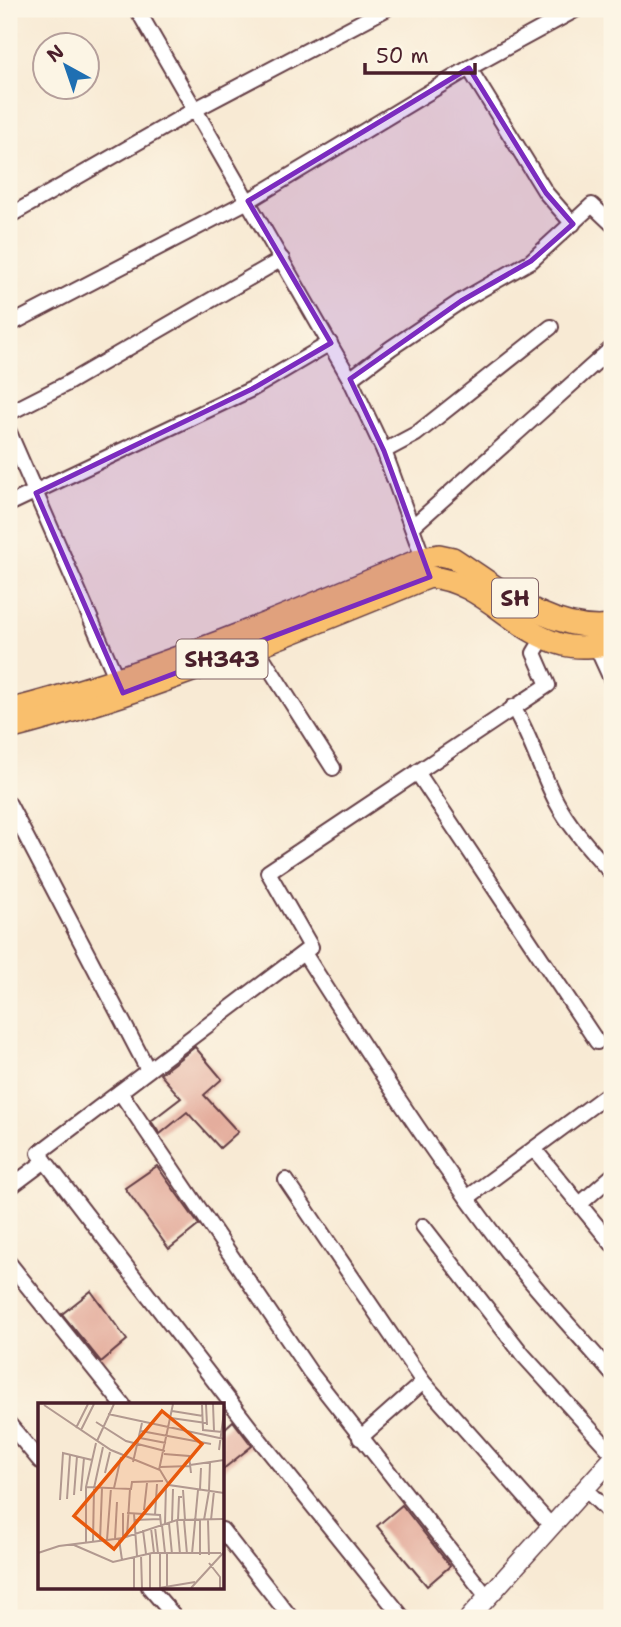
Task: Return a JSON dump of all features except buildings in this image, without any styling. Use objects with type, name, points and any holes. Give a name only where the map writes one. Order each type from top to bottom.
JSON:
[{"type":"main road","name":"SH","points":[[427,568],[439,555],[453,558],[534,611],[561,622],[598,628],[612,626]]},
{"type":"main road","name":"SH343","points":[[9,729],[253,629],[427,568]]},
{"type":"main road","name":"SH343","points":[[9,710],[120,685],[256,647],[427,568]]},
{"type":"main road","points":[[427,568],[451,579],[543,638],[573,647],[604,646]]},
{"type":"street","points":[[137,9],[350,379],[384,451],[427,568]]},
{"type":"street","points":[[9,216],[196,109],[386,9]]},
{"type":"street","points":[[9,325],[248,201],[469,68],[577,9]]},
{"type":"street","points":[[469,68],[547,192],[573,224]]},
{"type":"street","points":[[350,379],[461,301],[531,261],[593,205],[612,224]]},
{"type":"street","points":[[9,413],[66,384],[282,259]]},
{"type":"street","points":[[384,451],[416,434],[551,327]]},
{"type":"street","points":[[9,505],[252,389],[330,343]]},
{"type":"street","points":[[412,527],[612,348]]},
{"type":"street","points":[[9,432],[120,685]]},
{"type":"street","points":[[403,1618],[251,1429],[39,1153],[311,947],[268,872],[548,685],[534,653],[543,638]]},
{"type":"street","points":[[604,646],[612,681]]},
{"type":"street","points":[[256,647],[333,768]]},
{"type":"street","points":[[513,707],[541,762],[555,799],[571,825],[612,874]]},
{"type":"street","points":[[417,772],[597,1042]]},
{"type":"street","points":[[9,804],[148,1070]]},
{"type":"street","points":[[304,953],[389,1087],[467,1198],[509,1255],[612,1374]]},
{"type":"street","points":[[467,1198],[612,1091]]},
{"type":"street","points":[[120,1092],[269,1315],[360,1438],[488,1598]]},
{"type":"street","points":[[534,1149],[612,1244]]},
{"type":"street","points":[[9,1188],[46,1161]]},
{"type":"street","points":[[580,1204],[612,1176]]},
{"type":"street","points":[[286,1180],[423,1382],[552,1527]]},
{"type":"street","points":[[423,1226],[515,1344],[612,1454]]},
{"type":"street","points":[[9,1263],[121,1403]]},
{"type":"street","points":[[360,1438],[423,1382]]},
{"type":"street","points":[[9,1424],[38,1459]]},
{"type":"street","points":[[469,1618],[612,1459]]},
{"type":"street","points":[[586,1490],[612,1515]]},
{"type":"street","points":[[224,1533],[291,1618]]},
{"type":"street","points":[[150,1588],[176,1618]]},
{"type":"highlighted area","points":[[469,68],[546,193],[573,224],[531,261],[461,301],[350,379],[384,451],[430,577],[123,693],[36,493],[252,389],[331,343],[248,201]]}]
